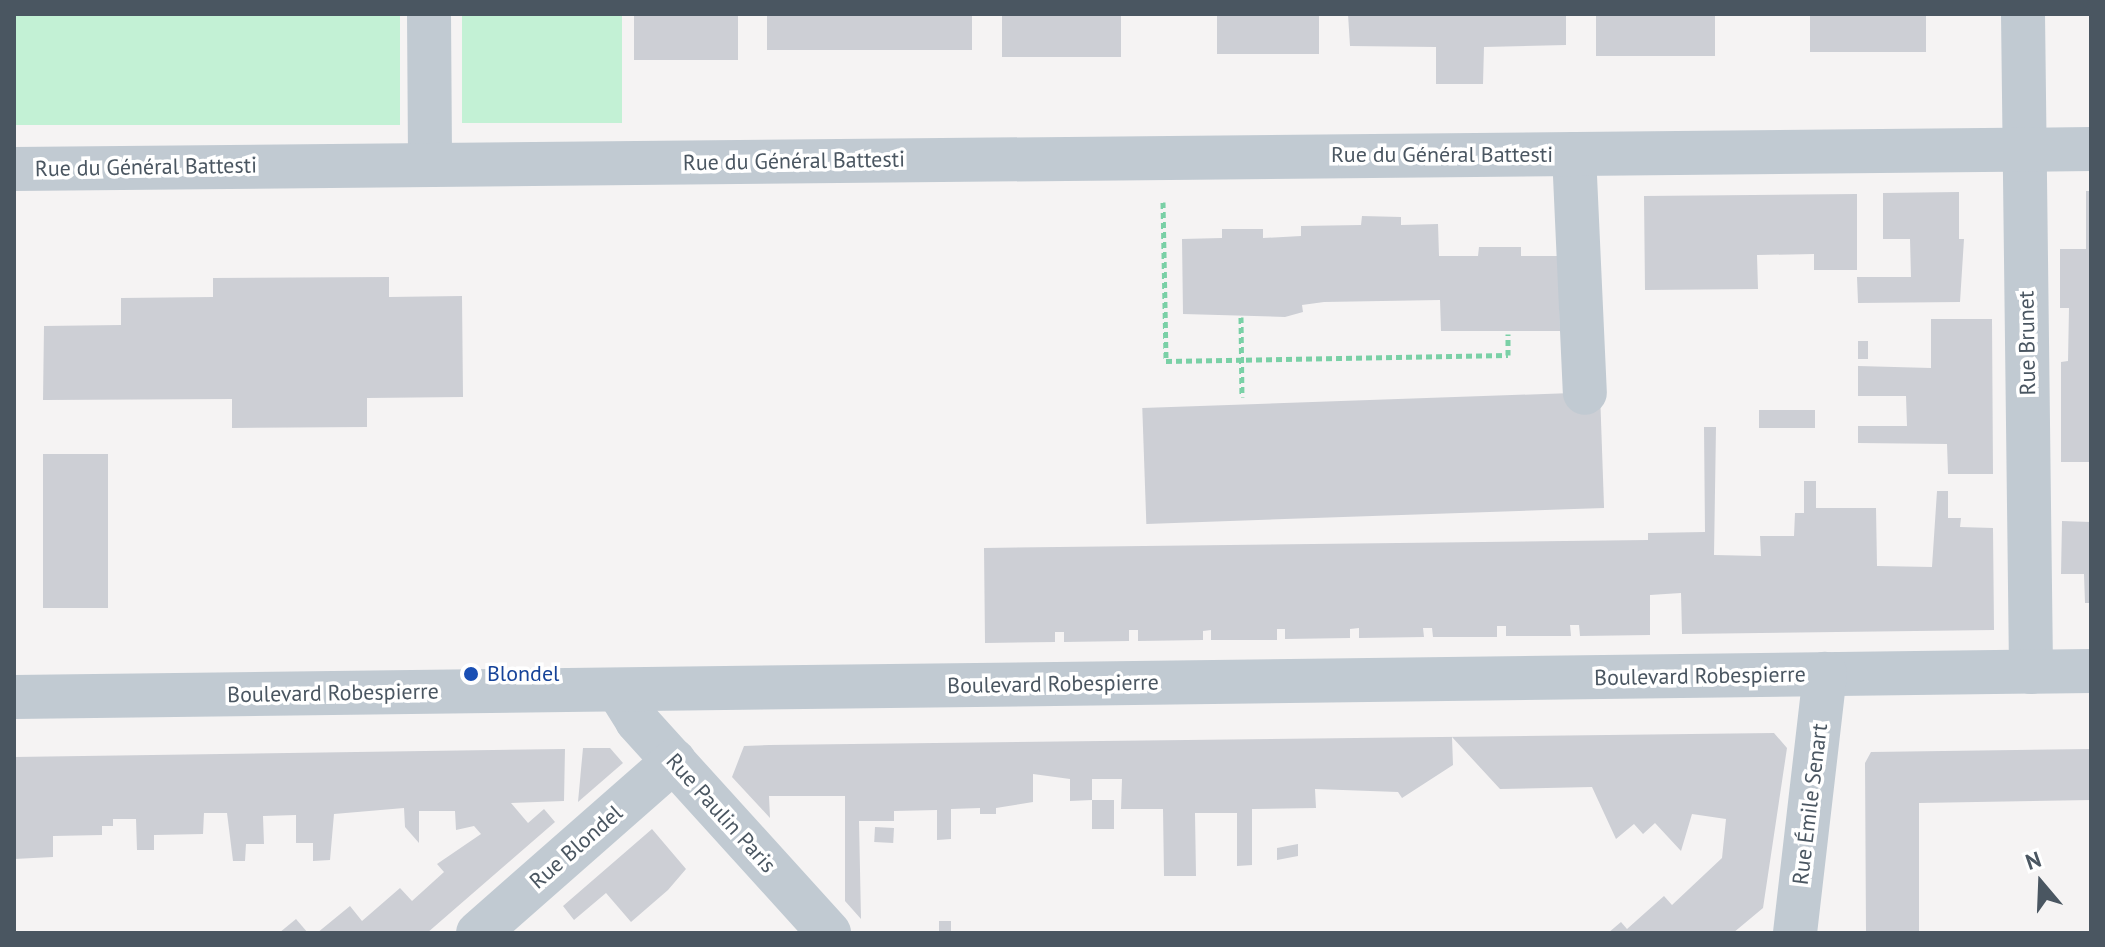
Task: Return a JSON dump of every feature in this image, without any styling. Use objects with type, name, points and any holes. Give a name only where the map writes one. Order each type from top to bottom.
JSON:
[{"type":"street","points":[[429,14],[430,164]]},
{"type":"street","name":"Rue Brunet","points":[[2023,14],[2031,672]]},
{"type":"street","name":"Rue du Général Battesti","points":[[14,169],[2091,149]]},
{"type":"street","name":"Rue du Général Battesti","points":[[1574,154],[1585,393]]},
{"type":"street","name":"Boulevard Robespierre","points":[[14,697],[2091,671]]},
{"type":"street","name":"Rue Émile Senart","points":[[1790,928],[1825,674]]},
{"type":"street","name":"Rue Paulin Paris","points":[[618,690],[637,721],[829,933]]},
{"type":"street","name":"Rue Blondel","points":[[478,933],[674,761]]},
{"type":"path","points":[[1163,246],[1166,361],[1508,355],[1508,334]]},
{"type":"path","points":[[1241,317],[1242,397]]},
{"type":"green space","points":[[15,14],[400,14],[400,125],[15,125]]},
{"type":"green space","points":[[462,14],[622,14],[622,123],[462,123]]},
{"type":"building","points":[[634,14],[738,14],[738,60],[634,60]]},
{"type":"building","points":[[767,14],[972,14],[972,50],[767,50]]},
{"type":"building","points":[[1002,14],[1121,14],[1121,57],[1002,57]]},
{"type":"building","points":[[1217,14],[1319,14],[1319,54],[1217,54]]},
{"type":"building","points":[[1348,14],[1566,14],[1566,45],[1484,47],[1483,84],[1436,84],[1436,47],[1350,46]]},
{"type":"building","points":[[1596,14],[1715,14],[1715,56],[1596,56]]},
{"type":"building","points":[[1810,14],[1926,14],[1926,52],[1810,52]]},
{"type":"building","points":[[2086,191],[2091,191],[2091,462],[2061,462],[2061,362],[2068,361],[2069,308],[2060,308],[2060,249],[2086,249]]},
{"type":"building","points":[[1959,192],[1959,239],[1964,239],[1960,302],[1858,303],[1857,277],[1911,277],[1910,239],[1883,239],[1883,193]]},
{"type":"building","points":[[1857,194],[1857,270],[1814,270],[1814,254],[1757,255],[1758,289],[1645,290],[1644,196]]},
{"type":"building","points":[[1362,216],[1401,217],[1401,225],[1438,224],[1439,256],[1478,256],[1479,247],[1521,247],[1521,256],[1559,256],[1560,331],[1441,331],[1440,300],[1324,302],[1302,305],[1303,312],[1285,317],[1183,314],[1182,239],[1222,238],[1222,229],[1263,229],[1263,238],[1301,236],[1301,226],[1361,225]]},
{"type":"building","points":[[389,277],[389,297],[462,296],[463,397],[367,398],[367,427],[232,428],[232,399],[43,400],[44,326],[121,325],[121,298],[213,297],[213,278]]},
{"type":"building","points":[[1931,319],[1992,319],[1993,474],[1948,474],[1947,444],[1858,443],[1858,426],[1907,426],[1906,396],[1858,396],[1858,366],[1931,368]]},
{"type":"building","points":[[1858,341],[1868,341],[1868,359],[1858,359]]},
{"type":"building","points":[[1600,392],[1604,508],[1146,524],[1142,408]]},
{"type":"building","points":[[1759,410],[1815,410],[1815,428],[1759,428]]},
{"type":"building","points":[[1704,427],[1716,427],[1714,555],[1761,556],[1760,536],[1794,536],[1795,513],[1804,513],[1804,481],[1816,481],[1816,508],[1876,508],[1877,566],[1932,567],[1937,491],[1948,491],[1948,518],[1961,518],[1960,527],[1993,528],[1994,630],[1682,634],[1681,593],[1650,595],[1650,635],[1580,636],[1579,625],[1570,625],[1571,636],[1506,636],[1506,626],[1497,626],[1497,637],[1433,637],[1432,628],[1423,628],[1424,637],[1359,638],[1359,628],[1350,629],[1350,638],[1285,639],[1285,629],[1277,629],[1277,640],[1211,640],[1211,630],[1203,631],[1203,640],[1138,641],[1138,630],[1129,630],[1129,641],[1064,642],[1064,632],[1055,632],[1055,642],[985,643],[984,548],[1648,540],[1648,533],[1705,532]]},
{"type":"building","points":[[43,454],[108,454],[108,608],[43,608]]},
{"type":"building","points":[[2062,521],[2091,522],[2091,603],[2085,603],[2084,574],[2061,574]]},
{"type":"building","points":[[1774,733],[1787,748],[1763,908],[1733,933],[1608,933],[1621,922],[1627,929],[1664,896],[1672,905],[1722,858],[1726,819],[1692,814],[1681,851],[1655,823],[1643,834],[1634,824],[1616,839],[1592,787],[1500,789],[1452,737],[1453,765],[1402,798],[1398,792],[1315,789],[1316,808],[1252,809],[1252,865],[1237,866],[1237,813],[1195,813],[1196,876],[1164,876],[1163,809],[1121,809],[1122,779],[1092,779],[1092,800],[1070,801],[1070,779],[1033,774],[1033,802],[996,808],[996,814],[980,814],[980,808],[951,809],[951,839],[937,840],[937,810],[894,811],[894,821],[859,821],[861,919],[845,901],[845,796],[769,796],[770,818],[732,777],[744,746],[769,745]]},
{"type":"building","points":[[583,748],[610,748],[623,763],[578,802]]},
{"type":"building","points":[[565,749],[564,801],[511,803],[528,823],[544,809],[555,822],[427,933],[317,933],[350,906],[362,921],[400,888],[412,901],[444,872],[437,864],[481,834],[474,826],[456,830],[455,811],[419,811],[419,843],[405,827],[404,808],[334,814],[330,860],[313,861],[313,843],[296,843],[296,815],[263,816],[264,844],[246,844],[245,861],[233,861],[227,813],[204,813],[203,834],[154,835],[154,850],[137,850],[136,819],[113,819],[113,826],[102,826],[102,835],[53,836],[53,857],[14,859],[14,757]]},
{"type":"building","points":[[2091,749],[2091,800],[1919,803],[1919,933],[1866,933],[1865,763],[1871,752]]},
{"type":"building","points":[[1092,800],[1114,800],[1114,829],[1092,829]]},
{"type":"building","points":[[875,827],[894,828],[893,843],[874,842]]},
{"type":"building","points":[[652,829],[686,869],[668,890],[631,922],[606,893],[574,920],[563,906]]},
{"type":"building","points":[[1298,844],[1298,856],[1277,860],[1277,848]]},
{"type":"building","points":[[296,919],[308,933],[279,933]]},
{"type":"building","points":[[939,921],[951,921],[951,933],[939,933]]},
{"type":"place","name":"Blondel","points":[[471,674]]}]
